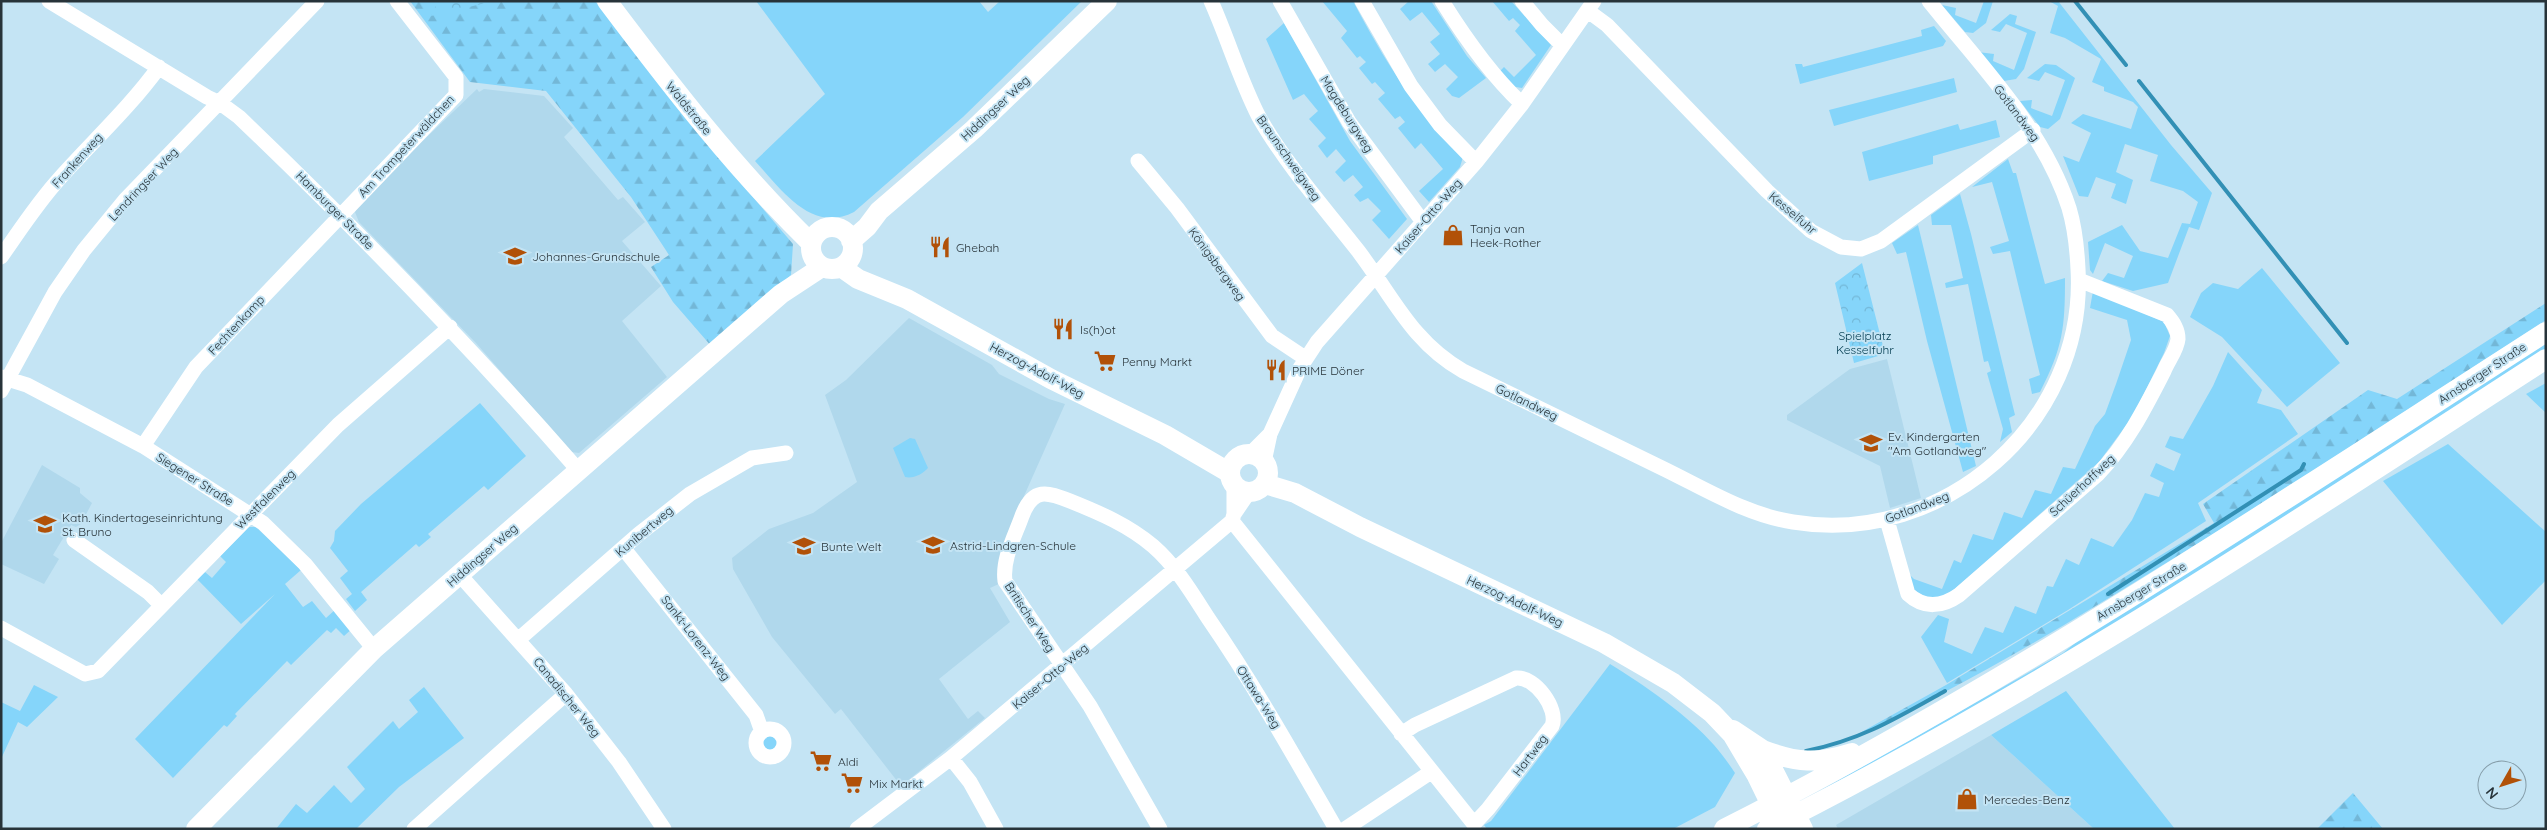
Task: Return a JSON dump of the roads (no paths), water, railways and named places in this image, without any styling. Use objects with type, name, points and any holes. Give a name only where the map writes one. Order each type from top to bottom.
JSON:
[{"type":"main road","name":"Waldstraße","points":[[607,1],[684,104],[742,173],[779,208],[831,249]]},
{"type":"main road","name":"Hiddingser Weg","points":[[196,829],[374,649],[831,249],[868,227],[879,211],[974,129],[1107,1]]},
{"type":"main road","name":"Herzog-Adolf-Weg","points":[[831,249],[858,278],[885,288],[1051,379],[1191,449],[1295,493],[1360,527],[1604,643],[1673,683],[1725,725],[1763,750],[1786,759],[1810,762],[1836,758],[1890,741]]},
{"type":"main road","name":"Arnsberger Straße","points":[[1783,818],[1890,741],[2165,577],[2546,332]]},
{"type":"main road","name":"Arnsberger Straße","points":[[1724,829],[1783,818],[1901,758],[2161,606],[2311,512],[2546,359]]},
{"type":"main road","name":"Herzog-Adolf-Weg","points":[[1725,725],[1742,748],[1783,818]]},
{"type":"main road","points":[[1763,750],[1783,818]]},
{"type":"street","name":"Hamburger Straße","points":[[49,1],[220,102],[239,117],[342,215],[450,327],[578,471]]},
{"type":"street","name":"Lendringser Weg","points":[[3,382],[55,292],[84,250],[125,200],[317,1]]},
{"type":"street","name":"Am Trompeterwäldchen","points":[[342,215],[456,95],[456,77],[397,1]]},
{"type":"street","name":"Braunschweigweg","points":[[1210,1],[1263,124],[1376,276]]},
{"type":"street","name":"Magdeburgweg","points":[[1280,1],[1349,122],[1423,222]]},
{"type":"street","points":[[1362,1],[1411,86],[1440,125],[1476,162]]},
{"type":"street","points":[[1442,1],[1470,44],[1494,75],[1522,104]]},
{"type":"street","points":[[1522,1],[1562,45]]},
{"type":"street","name":"Gotlandweg","points":[[1376,276],[1389,298],[1413,330],[1445,361],[1742,507],[1791,522],[1842,526],[1887,520],[1926,506],[1962,488],[2003,457],[2025,432],[2056,382],[2069,352],[2077,314],[2079,280],[2076,242],[2070,210],[2033,130],[1929,1]]},
{"type":"street","name":"Kaiser-Otto-Weg","points":[[857,829],[951,758],[1175,570],[1233,518],[1249,473],[1270,434],[1305,358],[1328,328],[1476,162],[1522,104],[1591,6]]},
{"type":"street","name":"Kesselfuhr","points":[[1591,6],[1607,26],[1767,191],[1811,231],[1841,247],[1862,249],[1882,241],[2033,130]]},
{"type":"street","name":"Frankenweg","points":[[1,257],[58,179],[145,86],[159,67]]},
{"type":"street","name":"Königsbergweg","points":[[1138,161],[1177,208],[1272,336],[1305,358]]},
{"type":"street","name":"Fechtenkamp","points":[[143,446],[196,367],[342,215]]},
{"type":"street","name":"Schüerhoffweg","points":[[1887,520],[1908,594],[1922,603],[1942,604],[1959,595],[2098,474],[2112,459],[2142,415],[2178,339],[2176,328],[2167,315],[2079,280]]},
{"type":"street","name":"Westfalenweg","points":[[1,628],[85,674],[98,671],[338,425],[450,327]]},
{"type":"street","name":"Siegener Straße","points":[[3,382],[27,384],[72,406],[143,446],[263,523],[305,564],[374,649]]},
{"type":"street","name":"Kunibertweg","points":[[519,639],[690,494],[752,458],[786,453]]},
{"type":"street","name":"Britischer Weg","points":[[1160,829],[1090,706],[1005,581],[1004,572],[1010,548],[1026,506],[1034,498],[1050,493],[1107,516],[1151,545],[1175,570]]},
{"type":"street","name":"Hartweg","points":[[1233,518],[1401,734],[1474,824],[1488,809],[1552,726],[1553,711],[1530,680],[1516,678],[1415,725],[1401,734]]},
{"type":"street","points":[[74,540],[148,592],[161,605]]},
{"type":"street","name":"Sankt-Lorenz-Weg","points":[[624,549],[756,715],[762,732]]},
{"type":"street","name":"Ottawa-Weg","points":[[1175,570],[1225,642],[1285,740],[1336,829]]},
{"type":"street","name":"Canadischer Weg","points":[[459,574],[519,639],[566,694],[619,762],[664,829]]},
{"type":"street","points":[[414,829],[566,694]]},
{"type":"street","points":[[951,758],[970,782],[996,829]]},
{"type":"street","points":[[1345,829],[1431,772]]},
{"type":"waterway","points":[[2075,1],[2126,65]]},
{"type":"waterway","points":[[2139,81],[2347,343]]},
{"type":"waterway","points":[[2108,594],[2301,470],[2304,464]]},
{"type":"waterway","points":[[1806,751],[1844,741],[1878,727],[1945,691]]},
{"type":"place","name":"Tanja van Heek-Rother","points":[[1453,235]]},
{"type":"place","name":"Ghebah","points":[[940,247]]},
{"type":"place","name":"Johannes-Grundschule","points":[[515,256]]},
{"type":"place","name":"Is(h)ot","points":[[1063,329]]},
{"type":"place","name":"Penny Markt","points":[[1105,361]]},
{"type":"place","name":"PRIME Döner","points":[[1276,370]]},
{"type":"place","name":"Ev. Kindergarten \"Am Gotlandweg\"","points":[[1871,443]]},
{"type":"place","name":"Kath. Kindertageseinrichtung St. Bruno","points":[[45,524]]},
{"type":"place","name":"Astrid-Lindgren-Schule","points":[[933,545]]},
{"type":"place","name":"Bunte Welt","points":[[804,546]]},
{"type":"place","name":"Aldi","points":[[821,761]]},
{"type":"place","name":"Mix Markt","points":[[852,783]]},
{"type":"place","name":"Mercedes-Benz","points":[[1967,799]]},
{"type":"park label","name":"Spielplatz Kesselfuhr","points":[[1865,342]]}]
